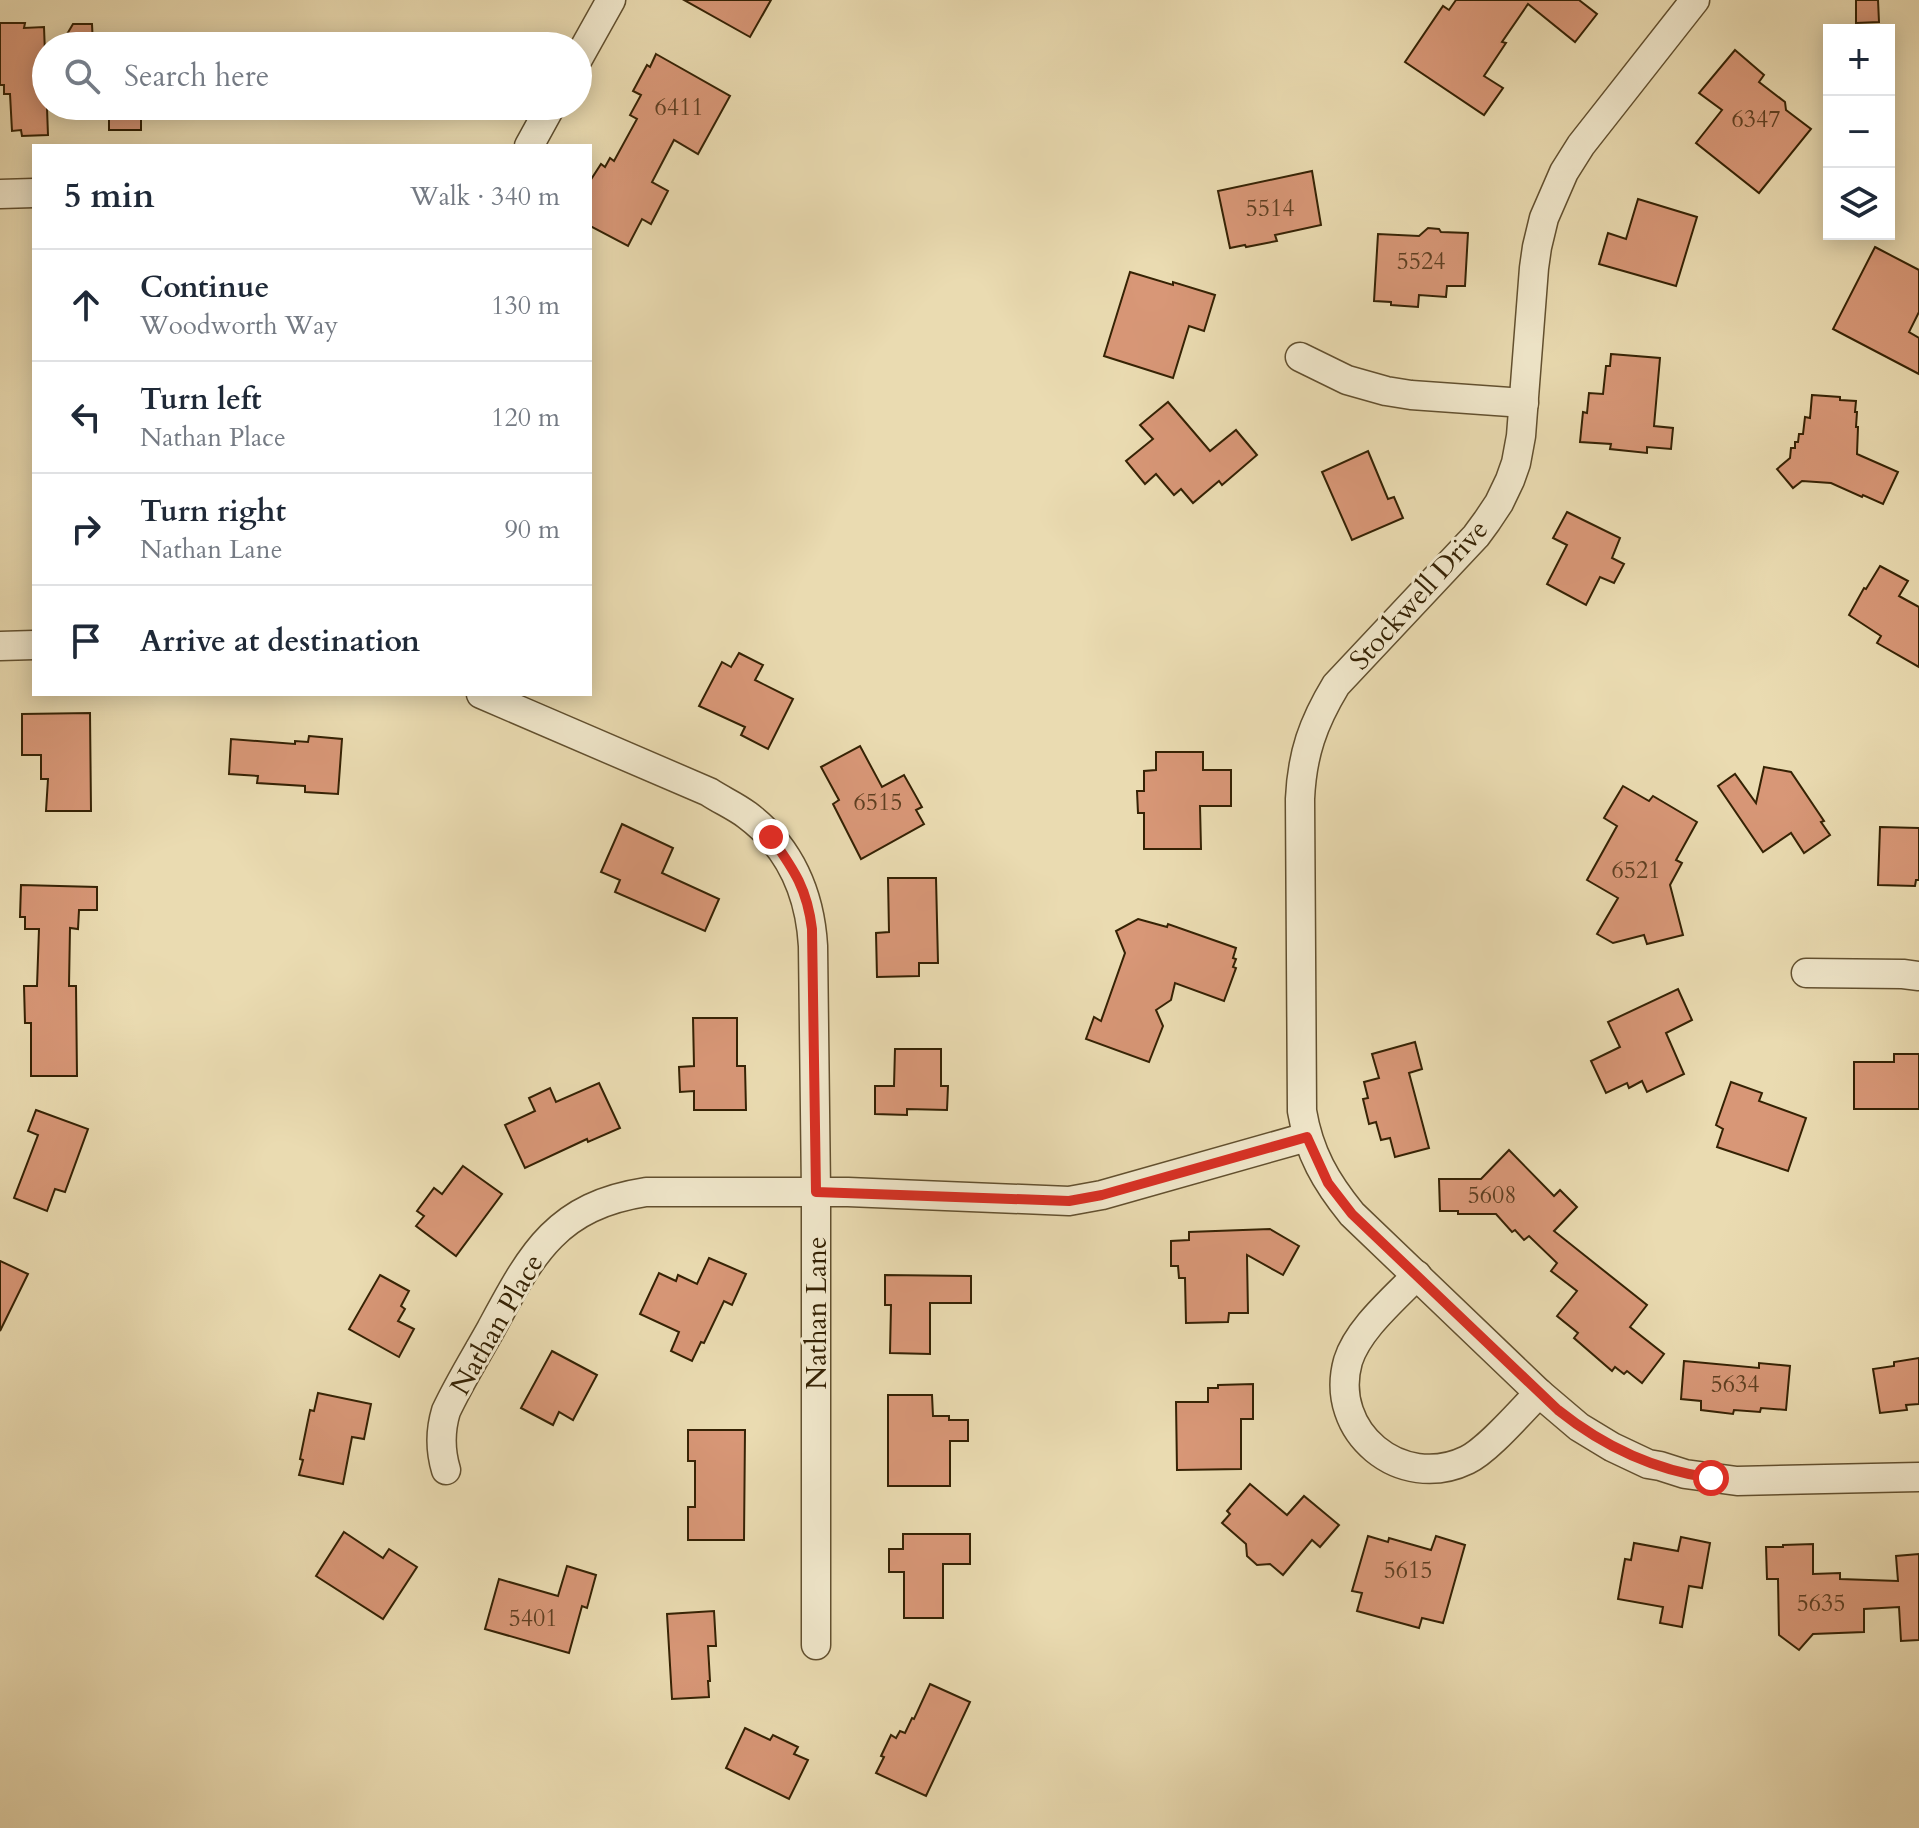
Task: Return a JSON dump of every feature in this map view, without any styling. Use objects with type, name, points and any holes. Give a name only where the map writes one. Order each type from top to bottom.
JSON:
[{"type":"street","points":[[592,34],[611,0]]},
{"type":"street","name":"Stockwell Drive","points":[[1417,1275],[1352,1214],[1334,1191],[1307,1137],[1301,1101],[1300,799],[1303,761],[1320,711],[1336,685],[1476,536],[1499,503],[1516,463],[1521,436],[1534,268],[1549,203],[1581,145],[1695,0]]},
{"type":"street","points":[[530,144],[543,120]]},
{"type":"street","points":[[0,194],[32,193]]},
{"type":"street","points":[[1300,357],[1347,380],[1386,391],[1524,403]]},
{"type":"street","points":[[0,646],[32,645]]},
{"type":"street","name":"Nathan Lane","points":[[486,696],[709,792],[749,816],[783,852],[805,896],[812,929],[816,1192],[816,1645]]},
{"type":"street","points":[[1806,973],[1919,976]]},
{"type":"street","name":"Nathan Place","points":[[446,1470],[441,1436],[450,1403],[523,1270],[545,1241],[574,1216],[609,1200],[646,1192],[816,1192],[1069,1201],[1102,1195],[1307,1137]]},
{"type":"street","points":[[1539,1393],[1468,1460],[1430,1470],[1392,1461],[1370,1446],[1355,1425],[1346,1400],[1346,1373],[1360,1337],[1417,1275],[1539,1393],[1579,1427],[1648,1464],[1685,1474],[1737,1481],[1919,1477]]},
{"type":"building","points":[[684,0],[771,0],[750,37]]},
{"type":"building","points":[[1456,0],[1579,0],[1597,14],[1575,42],[1528,4],[1484,76],[1503,88],[1484,115],[1405,62],[1443,6],[1449,10]]},
{"type":"building","points":[[1856,0],[1878,0],[1879,22],[1856,23]]},
{"type":"building","points":[[0,23],[25,23],[24,28],[44,27],[44,32],[32,32],[32,120],[47,120],[48,135],[22,136],[21,130],[12,131],[10,94],[4,94],[4,85],[0,85]]},
{"type":"building","points":[[73,24],[92,24],[92,32],[68,32]]},
{"type":"building","points":[[1735,50],[1764,75],[1759,82],[1785,102],[1786,110],[1811,129],[1759,193],[1696,143],[1722,110],[1699,93]]},
{"type":"building","points":[[656,54],[730,96],[698,154],[674,140],[652,182],[668,191],[651,224],[642,219],[628,246],[592,227],[592,178],[601,164],[605,167],[610,158],[614,161],[637,119],[630,115],[641,95],[633,91],[647,65],[650,67]]},
{"type":"building","points":[[109,120],[141,120],[141,130],[109,130]]},
{"type":"building","points":[[1312,171],[1321,225],[1275,235],[1277,241],[1230,248],[1218,191]]},
{"type":"building","points":[[1638,199],[1697,217],[1676,286],[1599,264],[1608,233],[1626,239]]},
{"type":"building","points":[[1428,228],[1468,233],[1465,286],[1447,286],[1446,297],[1419,295],[1418,307],[1374,301],[1378,234],[1419,236]]},
{"type":"building","points":[[1875,247],[1919,270],[1919,312],[1909,332],[1919,338],[1919,374],[1833,329]]},
{"type":"building","points":[[1130,272],[1215,295],[1204,331],[1189,326],[1173,378],[1104,356]]},
{"type":"building","points":[[1611,354],[1660,358],[1654,426],[1673,428],[1671,449],[1647,447],[1647,453],[1610,449],[1611,444],[1580,442],[1583,412],[1587,413],[1589,393],[1603,394],[1606,366],[1610,366]]},
{"type":"building","points":[[1812,395],[1856,401],[1857,454],[1898,472],[1883,504],[1831,483],[1802,481],[1793,488],[1777,469],[1790,458],[1791,448],[1795,448],[1799,434],[1803,434],[1805,417],[1810,418]]},
{"type":"building","points":[[1168,402],[1210,451],[1236,430],[1257,455],[1222,485],[1219,481],[1193,503],[1181,489],[1174,495],[1156,474],[1145,484],[1126,461],[1153,439],[1140,425]]},
{"type":"building","points":[[1368,451],[1388,499],[1394,497],[1403,518],[1352,540],[1322,472]]},
{"type":"building","points":[[1567,512],[1620,538],[1612,558],[1624,564],[1614,583],[1600,577],[1586,605],[1547,584],[1567,545],[1553,538]]},
{"type":"building","points":[[1880,566],[1908,581],[1899,596],[1919,607],[1919,667],[1877,643],[1881,636],[1849,615]]},
{"type":"building","points":[[739,653],[763,665],[755,680],[793,699],[768,749],[741,735],[745,727],[699,706],[722,662],[731,667]]},
{"type":"building","points":[[90,713],[91,811],[46,811],[48,779],[41,779],[41,755],[22,755],[22,714]]},
{"type":"building","points":[[309,736],[342,739],[338,794],[305,792],[305,786],[257,783],[258,776],[229,774],[231,739],[295,744],[295,741],[308,742]]},
{"type":"building","points":[[860,746],[882,787],[904,775],[922,807],[916,810],[924,824],[861,859],[833,804],[839,800],[821,767]]},
{"type":"building","points":[[1156,752],[1203,752],[1203,770],[1231,770],[1231,806],[1200,806],[1201,849],[1144,849],[1144,813],[1138,813],[1137,791],[1144,791],[1144,771],[1156,770]]},
{"type":"building","points":[[1764,767],[1791,772],[1824,821],[1821,822],[1830,835],[1804,853],[1791,833],[1763,852],[1718,786],[1735,774],[1756,803]]},
{"type":"building","points":[[1623,786],[1649,801],[1653,796],[1697,822],[1676,860],[1682,863],[1670,885],[1683,935],[1647,944],[1644,935],[1613,943],[1597,934],[1618,898],[1587,880],[1617,826],[1604,818]]},
{"type":"building","points":[[622,824],[673,848],[662,873],[719,899],[705,931],[615,892],[620,880],[601,872]]},
{"type":"building","points":[[1880,827],[1919,828],[1919,880],[1916,880],[1915,886],[1878,885]]},
{"type":"building","points":[[888,878],[936,878],[938,963],[919,963],[919,976],[877,977],[876,933],[889,932]]},
{"type":"building","points":[[21,885],[97,887],[97,910],[79,910],[78,929],[70,928],[69,986],[76,986],[77,1076],[31,1076],[31,1023],[25,1023],[24,986],[37,986],[39,929],[25,929],[25,917],[20,917]]},
{"type":"building","points":[[1138,919],[1167,927],[1168,924],[1236,948],[1233,967],[1236,968],[1224,1001],[1175,983],[1171,1000],[1156,1010],[1163,1026],[1149,1062],[1086,1039],[1094,1017],[1101,1021],[1125,953],[1116,931]]},
{"type":"building","points":[[1678,989],[1692,1020],[1666,1033],[1684,1074],[1647,1092],[1642,1081],[1629,1088],[1627,1083],[1606,1093],[1591,1061],[1620,1047],[1608,1022]]},
{"type":"building","points":[[693,1018],[737,1018],[737,1066],[745,1066],[746,1110],[694,1110],[694,1091],[680,1092],[679,1067],[694,1066]]},
{"type":"building","points":[[1415,1042],[1422,1069],[1409,1073],[1429,1148],[1395,1157],[1390,1138],[1381,1140],[1376,1122],[1369,1124],[1363,1099],[1368,1098],[1364,1082],[1379,1078],[1372,1054]]},
{"type":"building","points":[[895,1049],[941,1049],[941,1086],[948,1086],[947,1110],[907,1109],[907,1115],[875,1114],[875,1086],[894,1086]]},
{"type":"building","points":[[1894,1054],[1919,1054],[1919,1109],[1854,1109],[1854,1062],[1894,1062]]},
{"type":"building","points":[[1731,1082],[1762,1093],[1759,1101],[1806,1118],[1788,1171],[1717,1147],[1723,1129],[1716,1125]]},
{"type":"building","points":[[599,1083],[620,1128],[588,1142],[587,1139],[525,1168],[505,1125],[535,1111],[529,1098],[550,1088],[556,1102]]},
{"type":"building","points":[[36,1110],[88,1129],[65,1192],[55,1189],[47,1211],[14,1198],[38,1135],[28,1131]]},
{"type":"building","points":[[1509,1150],[1554,1196],[1560,1190],[1577,1207],[1554,1231],[1647,1305],[1630,1327],[1664,1354],[1642,1383],[1627,1371],[1624,1374],[1615,1367],[1612,1371],[1574,1338],[1578,1333],[1557,1316],[1577,1291],[1551,1271],[1557,1263],[1529,1236],[1524,1240],[1515,1230],[1512,1232],[1496,1214],[1440,1211],[1439,1179],[1481,1179]]},
{"type":"building","points":[[463,1166],[502,1194],[456,1256],[416,1226],[424,1216],[417,1211],[434,1188],[442,1194]]},
{"type":"building","points":[[1270,1229],[1299,1246],[1283,1275],[1247,1255],[1248,1313],[1229,1313],[1228,1322],[1186,1323],[1185,1278],[1179,1278],[1178,1266],[1171,1266],[1171,1241],[1189,1240],[1189,1232]]},
{"type":"building","points":[[709,1258],[746,1274],[732,1305],[724,1301],[692,1361],[671,1351],[679,1332],[640,1314],[659,1273],[676,1281],[678,1275],[697,1284]]},
{"type":"building","points":[[0,1261],[28,1274],[0,1331]]},
{"type":"building","points":[[380,1275],[409,1291],[401,1306],[405,1309],[398,1321],[414,1329],[399,1357],[349,1329]]},
{"type":"building","points":[[885,1275],[971,1276],[971,1303],[930,1303],[930,1354],[890,1353],[891,1305],[885,1305]]},
{"type":"building","points":[[552,1351],[597,1375],[573,1420],[559,1412],[553,1425],[521,1408]]},
{"type":"building","points":[[1919,1358],[1919,1404],[1906,1405],[1907,1410],[1880,1413],[1873,1369]]},
{"type":"building","points":[[1684,1361],[1759,1368],[1759,1363],[1790,1366],[1786,1410],[1734,1410],[1733,1414],[1701,1410],[1701,1401],[1681,1399]]},
{"type":"building","points":[[1253,1384],[1253,1419],[1241,1419],[1241,1469],[1177,1470],[1176,1402],[1208,1402],[1208,1388]]},
{"type":"building","points":[[318,1393],[371,1404],[364,1439],[352,1437],[343,1484],[299,1475],[310,1410],[314,1411]]},
{"type":"building","points":[[888,1395],[932,1395],[933,1416],[968,1420],[968,1441],[950,1441],[950,1486],[888,1486]]},
{"type":"building","points":[[688,1430],[745,1430],[744,1540],[688,1540],[688,1507],[695,1507],[695,1461],[688,1461]]},
{"type":"building","points":[[1250,1484],[1287,1515],[1304,1496],[1339,1525],[1320,1547],[1312,1540],[1283,1575],[1270,1564],[1257,1565],[1247,1556],[1246,1544],[1222,1523],[1230,1514],[1227,1511]]},
{"type":"building","points":[[344,1532],[383,1558],[389,1549],[417,1567],[383,1619],[316,1576]]},
{"type":"building","points":[[903,1534],[970,1534],[970,1564],[943,1564],[943,1618],[904,1618],[904,1572],[889,1572],[889,1549],[903,1549]]},
{"type":"building","points":[[1368,1536],[1388,1542],[1389,1538],[1431,1550],[1436,1536],[1465,1545],[1443,1623],[1422,1618],[1419,1628],[1357,1611],[1362,1593],[1352,1591]]},
{"type":"building","points":[[1681,1537],[1710,1543],[1702,1588],[1689,1586],[1682,1627],[1660,1623],[1663,1607],[1618,1599],[1625,1559],[1631,1560],[1634,1543],[1678,1551]]},
{"type":"building","points":[[1813,1544],[1813,1574],[1840,1573],[1840,1579],[1898,1581],[1896,1556],[1919,1554],[1919,1640],[1901,1641],[1899,1607],[1864,1609],[1864,1632],[1813,1634],[1799,1650],[1779,1635],[1778,1579],[1767,1579],[1766,1547]]},
{"type":"building","points":[[567,1566],[596,1575],[587,1608],[582,1606],[569,1653],[485,1629],[499,1579],[558,1596]]},
{"type":"building","points":[[714,1611],[716,1646],[708,1646],[709,1697],[672,1699],[667,1614]]},
{"type":"building","points":[[930,1684],[970,1702],[926,1796],[876,1773],[891,1735],[896,1738],[900,1731],[905,1733]]},
{"type":"building","points":[[745,1728],[770,1740],[773,1735],[798,1747],[794,1754],[808,1760],[789,1799],[726,1768]]},
{"type":"route","points":[[771,837],[797,875],[811,919],[816,1192],[1069,1201],[1102,1195],[1307,1137],[1328,1183],[1352,1214],[1558,1410],[1612,1447],[1648,1464],[1711,1478]]}]
